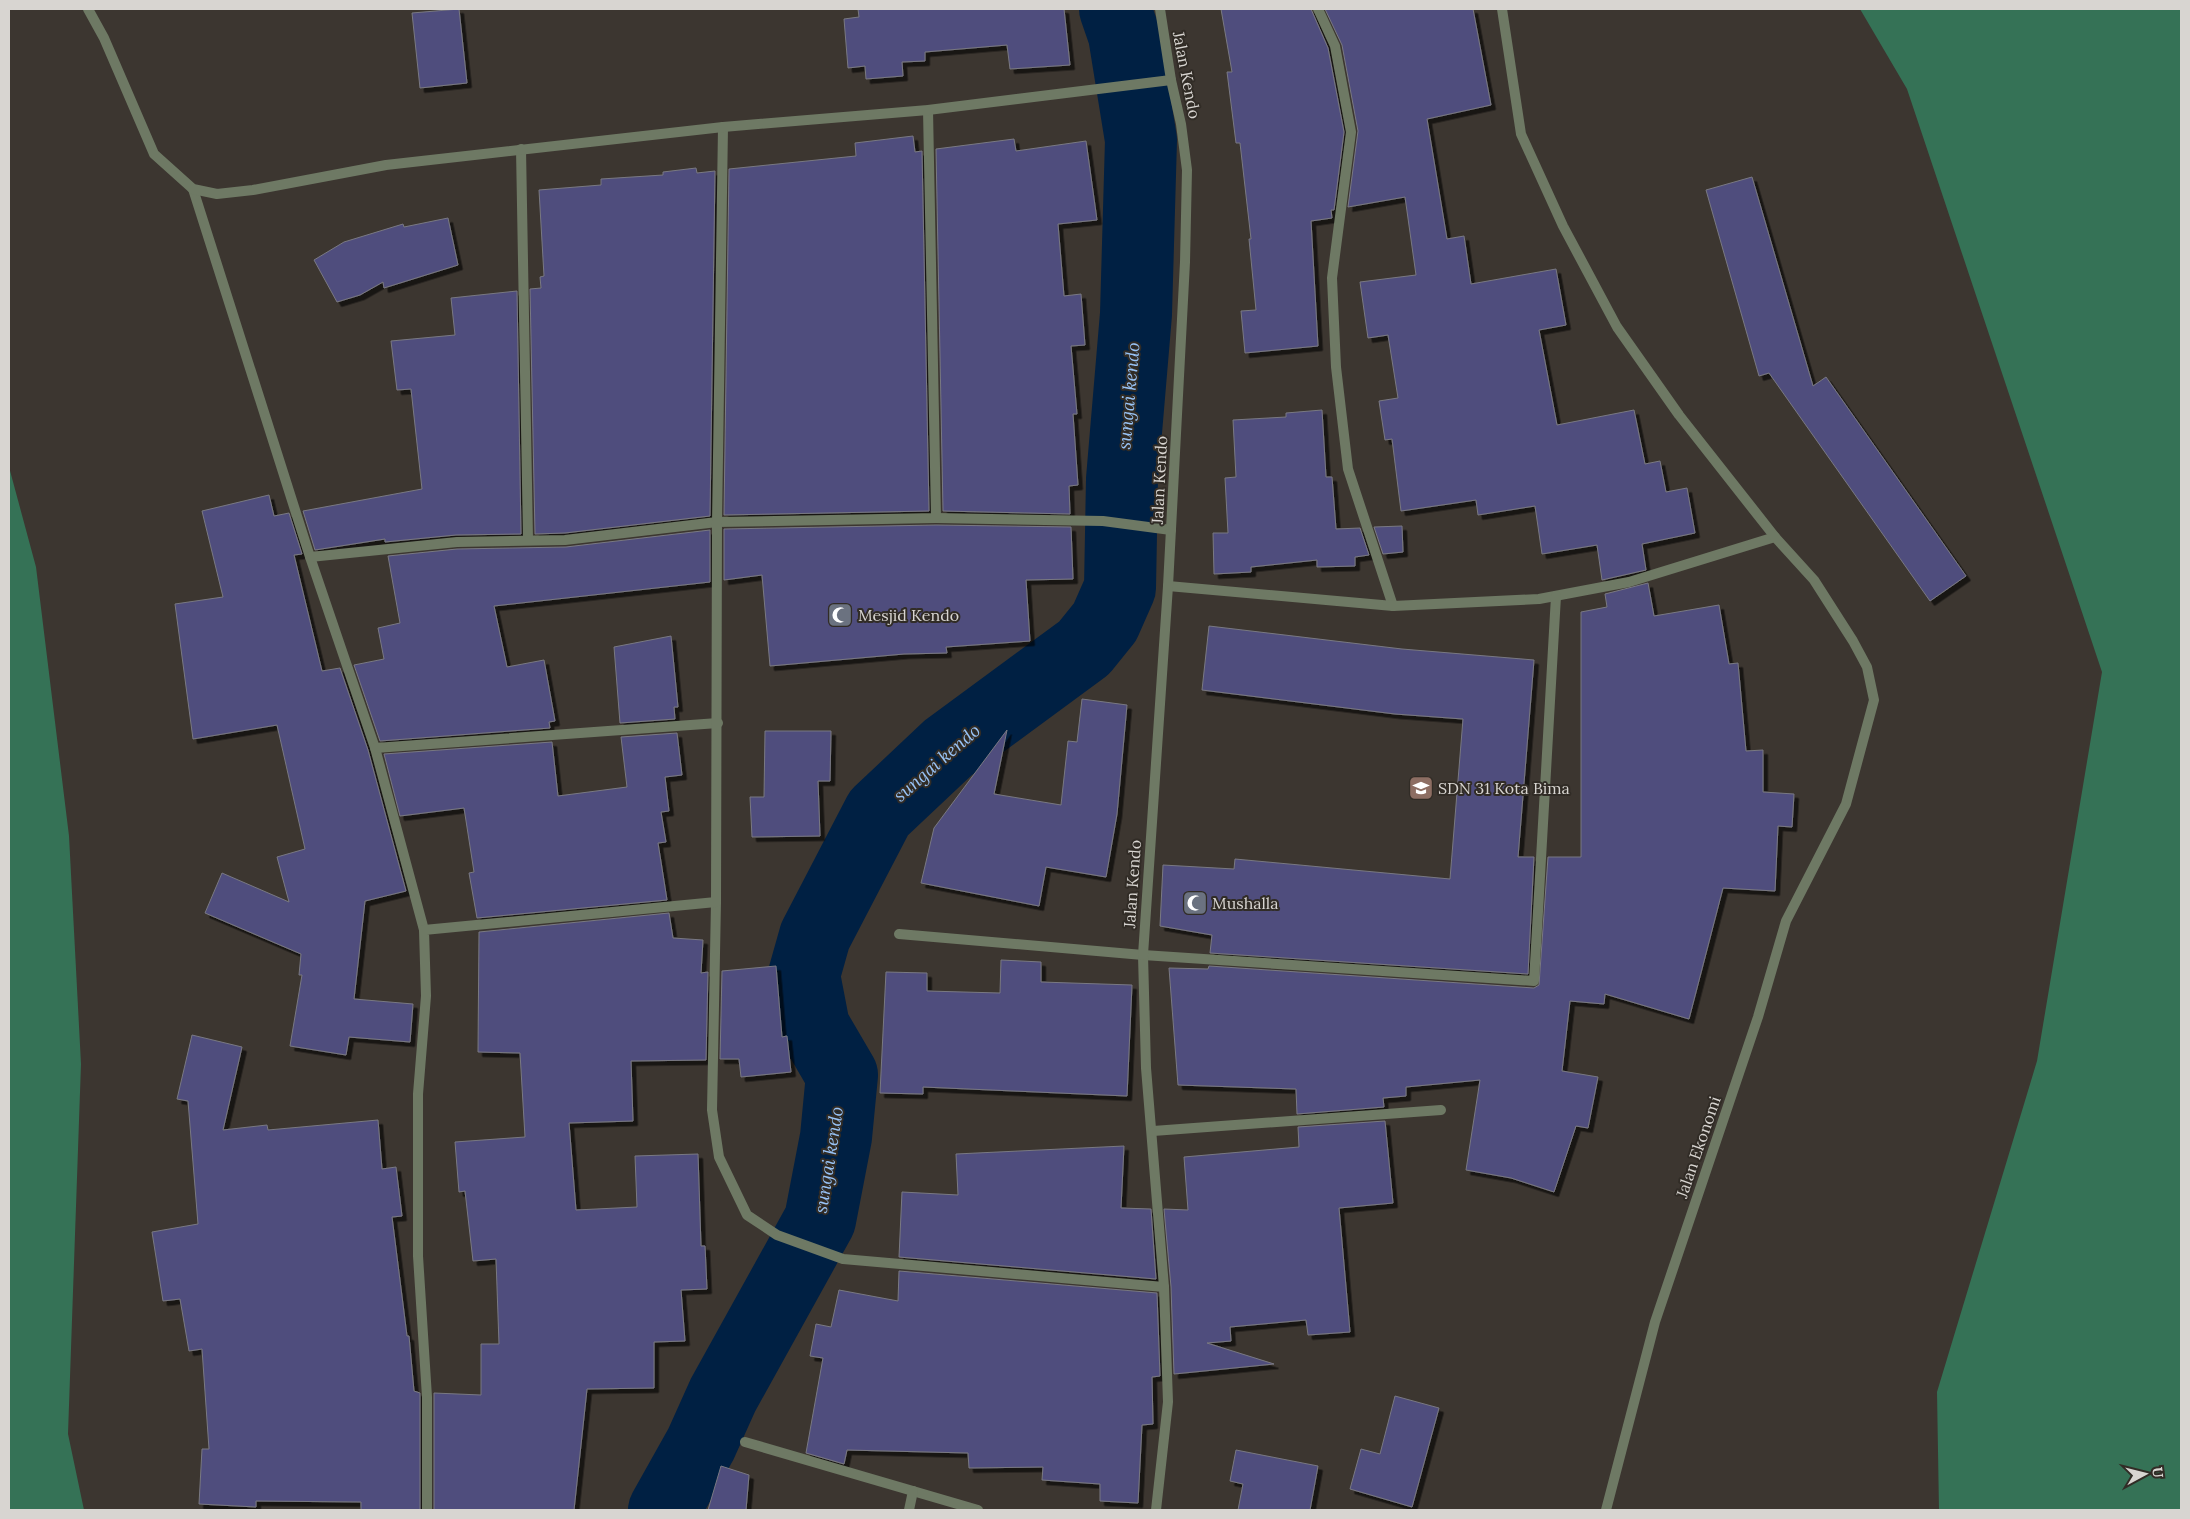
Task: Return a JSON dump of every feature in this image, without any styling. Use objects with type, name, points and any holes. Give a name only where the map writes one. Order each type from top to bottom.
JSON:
[{"type":"street","points":[[88,9],[104,38],[154,154],[192,189],[310,557],[375,748],[424,930],[426,996],[418,1094],[418,1256],[427,1397],[427,1510]]},
{"type":"street","name":"Jalan Kendo","points":[[1156,1510],[1168,1402],[1164,1286],[1146,1068],[1143,955],[1168,586],[1185,262],[1187,170],[1181,124],[1171,80],[1160,9]]},
{"type":"street","points":[[1318,9],[1335,46],[1351,132],[1332,278],[1336,367],[1348,469],[1393,606]]},
{"type":"street","name":"Jalan Ekonomi","points":[[1502,9],[1521,134],[1563,226],[1617,326],[1679,415],[1776,537],[1814,580],[1853,641],[1867,667],[1874,694],[1874,705],[1846,804],[1786,921],[1758,1017],[1655,1322],[1606,1510]]},
{"type":"street","points":[[192,189],[217,194],[253,190],[386,165],[723,127],[928,110],[1150,81],[1171,80]]},
{"type":"street","points":[[928,110],[936,518]]},
{"type":"street","points":[[723,127],[717,522],[718,723],[716,902],[712,1110],[719,1157],[747,1215],[777,1235],[843,1259],[1164,1286]]},
{"type":"street","points":[[521,149],[528,540]]},
{"type":"street","points":[[310,557],[457,542],[565,540],[717,522],[936,518],[1107,522],[1171,530]]},
{"type":"street","points":[[1168,586],[1393,606],[1539,599],[1629,582],[1776,537]]},
{"type":"street","points":[[899,934],[1143,955],[1534,981],[1556,596]]},
{"type":"street","points":[[375,748],[718,723]]},
{"type":"street","points":[[424,930],[716,902]]},
{"type":"street","points":[[1152,1132],[1441,1110]]},
{"type":"street","points":[[745,1442],[978,1510]]},
{"type":"street","points":[[909,1510],[913,1491]]},
{"type":"green space","points":[[1860,9],[2181,9],[2181,1510],[1939,1510],[1937,1392],[2037,1061],[2102,672],[1907,89]]},
{"type":"green space","points":[[9,467],[36,567],[69,836],[81,1064],[68,1434],[84,1510],[9,1510]]},
{"type":"building","points":[[459,9],[467,83],[420,88],[412,13]]},
{"type":"building","points":[[858,9],[1064,9],[1070,65],[1010,69],[1007,45],[925,52],[925,61],[902,62],[903,76],[866,79],[865,66],[848,68],[844,19],[859,17]]},
{"type":"building","points":[[1221,9],[1311,9],[1328,48],[1344,132],[1334,210],[1331,210],[1332,218],[1311,221],[1318,346],[1245,353],[1241,311],[1256,310],[1249,239],[1251,239],[1240,143],[1236,143],[1227,72],[1232,72]]},
{"type":"building","points":[[1325,9],[1473,9],[1491,105],[1427,119],[1447,239],[1464,236],[1471,284],[1556,269],[1566,325],[1539,330],[1557,425],[1634,410],[1645,464],[1660,461],[1666,492],[1687,488],[1695,533],[1642,544],[1646,570],[1602,580],[1597,545],[1542,554],[1535,506],[1478,515],[1476,500],[1401,511],[1392,439],[1385,440],[1379,401],[1398,398],[1388,335],[1368,338],[1360,282],[1416,275],[1405,197],[1348,207],[1358,131],[1342,45]]},
{"type":"building","points":[[913,136],[915,152],[922,151],[929,511],[724,515],[729,169],[856,156],[855,143]]},
{"type":"building","points":[[1014,139],[1016,151],[1086,141],[1097,220],[1058,224],[1064,296],[1081,294],[1085,345],[1071,346],[1077,414],[1073,414],[1078,485],[1069,486],[1070,514],[943,511],[936,149]]},
{"type":"building","points":[[696,168],[697,173],[715,171],[710,516],[565,533],[535,534],[530,289],[541,288],[540,277],[544,276],[539,190],[601,185],[601,179],[663,175],[663,172]]},
{"type":"building","points":[[1752,177],[1813,386],[1826,377],[1966,576],[1930,601],[1769,373],[1759,376],[1706,190]]},
{"type":"building","points":[[448,218],[458,265],[384,288],[383,282],[360,295],[337,302],[314,260],[344,242],[403,224],[404,227]]},
{"type":"building","points":[[517,291],[521,534],[456,535],[385,542],[385,539],[315,550],[303,511],[422,489],[411,389],[397,390],[391,341],[455,335],[451,298]]},
{"type":"building","points":[[1322,410],[1326,477],[1332,477],[1336,529],[1360,528],[1369,555],[1355,557],[1355,566],[1317,567],[1317,560],[1251,567],[1251,572],[1214,574],[1213,533],[1228,533],[1225,478],[1236,477],[1233,420],[1286,417],[1286,413]]},
{"type":"building","points":[[269,495],[274,516],[289,513],[302,554],[294,555],[322,671],[340,668],[368,750],[406,891],[365,901],[354,999],[413,1004],[410,1042],[349,1037],[346,1055],[290,1046],[302,975],[299,975],[301,954],[205,913],[222,873],[289,902],[277,857],[305,849],[277,725],[193,739],[175,604],[223,597],[202,511]]},
{"type":"building","points":[[936,525],[1071,527],[1073,579],[1026,580],[1030,641],[946,647],[947,653],[904,654],[770,666],[762,575],[724,580],[724,529]]},
{"type":"building","points":[[1402,526],[1403,552],[1383,554],[1374,527]]},
{"type":"building","points":[[710,530],[710,582],[494,606],[507,667],[544,660],[555,721],[549,722],[550,728],[380,741],[354,665],[384,659],[378,628],[400,623],[388,556],[457,549],[566,547]]},
{"type":"building","points":[[1648,583],[1654,616],[1719,605],[1729,664],[1738,663],[1746,751],[1763,750],[1763,792],[1794,794],[1792,827],[1778,826],[1775,891],[1723,888],[1689,1019],[1605,994],[1604,1004],[1570,1001],[1562,1071],[1598,1077],[1588,1128],[1576,1126],[1554,1192],[1511,1178],[1466,1170],[1480,1080],[1406,1087],[1406,1096],[1383,1098],[1384,1107],[1297,1114],[1296,1089],[1178,1085],[1169,968],[1208,969],[1209,966],[1534,988],[1539,985],[1548,857],[1581,857],[1581,612],[1607,607],[1605,594]]},
{"type":"building","points":[[1209,626],[1402,649],[1534,660],[1518,857],[1534,857],[1528,974],[1210,953],[1212,935],[1160,926],[1163,865],[1234,869],[1235,859],[1450,879],[1463,719],[1395,714],[1202,690]]},
{"type":"building","points":[[671,636],[678,707],[674,707],[675,719],[620,723],[614,647]]},
{"type":"building","points":[[1082,699],[1127,705],[1117,814],[1106,877],[1046,867],[1039,906],[921,883],[934,828],[1007,730],[994,794],[1061,805],[1068,741],[1077,742]]},
{"type":"building","points":[[765,731],[831,731],[830,781],[818,781],[820,836],[752,837],[750,797],[764,797]]},
{"type":"building","points":[[677,733],[682,775],[665,777],[669,811],[661,812],[666,842],[658,843],[667,900],[477,918],[469,873],[474,872],[464,808],[400,816],[384,754],[552,742],[558,796],[627,787],[621,737]]},
{"type":"building","points":[[669,913],[673,938],[703,940],[701,973],[708,972],[706,1060],[631,1061],[633,1121],[569,1123],[576,1210],[637,1207],[635,1156],[698,1154],[701,1246],[705,1246],[707,1289],[681,1290],[685,1341],[654,1342],[654,1388],[587,1389],[574,1510],[434,1510],[434,1393],[481,1395],[481,1344],[499,1344],[496,1259],[473,1261],[465,1191],[459,1192],[455,1142],[525,1137],[520,1053],[478,1052],[479,932]]},
{"type":"building","points":[[1001,960],[1041,962],[1041,982],[1132,985],[1127,1096],[923,1087],[923,1094],[880,1093],[886,972],[927,973],[927,991],[1000,993]]},
{"type":"building","points":[[776,966],[782,1037],[787,1036],[791,1072],[741,1077],[739,1059],[720,1059],[722,971]]},
{"type":"building","points":[[192,1035],[242,1047],[223,1130],[267,1125],[268,1130],[378,1120],[382,1169],[396,1167],[402,1216],[392,1217],[407,1336],[409,1336],[414,1391],[420,1393],[420,1510],[361,1510],[361,1502],[256,1501],[256,1507],[199,1504],[202,1449],[209,1449],[202,1349],[189,1351],[180,1299],[163,1301],[152,1232],[198,1224],[188,1101],[177,1099]]},
{"type":"building","points":[[1385,1121],[1393,1203],[1339,1208],[1350,1332],[1308,1335],[1306,1320],[1230,1327],[1231,1341],[1207,1343],[1274,1364],[1174,1374],[1171,1287],[1164,1209],[1188,1210],[1184,1157],[1299,1147],[1298,1127]]},
{"type":"building","points":[[1124,1146],[1121,1208],[1151,1209],[1156,1279],[899,1257],[902,1192],[958,1195],[956,1154]]},
{"type":"building","points":[[899,1271],[1157,1293],[1160,1376],[1152,1377],[1153,1424],[1142,1425],[1138,1503],[1100,1501],[1100,1484],[1042,1480],[1043,1467],[969,1468],[968,1453],[847,1450],[844,1464],[806,1453],[823,1358],[810,1356],[816,1324],[831,1327],[839,1290],[898,1301]]},
{"type":"building","points":[[1395,1396],[1439,1408],[1412,1507],[1350,1489],[1361,1449],[1380,1454]]},
{"type":"building","points":[[1236,1450],[1318,1466],[1310,1510],[1238,1510],[1243,1484],[1230,1481]]},
{"type":"building","points":[[721,1466],[749,1475],[746,1510],[708,1510]]},
{"type":"waterway","name":"sungai kendo","points":[[664,1510],[701,1444],[723,1395],[820,1220],[836,1137],[842,1075],[814,1027],[804,975],[815,936],[879,813],[948,748],[1084,648],[1105,622],[1120,588],[1122,479],[1136,314],[1141,140],[1124,35],[1115,9]]},
{"type":"place","name":"Mesjid Kendo","points":[[840,615]]},
{"type":"place","name":"SDN 31 Kota Bima","points":[[1421,788]]},
{"type":"place","name":"Mushalla","points":[[1195,903]]}]
